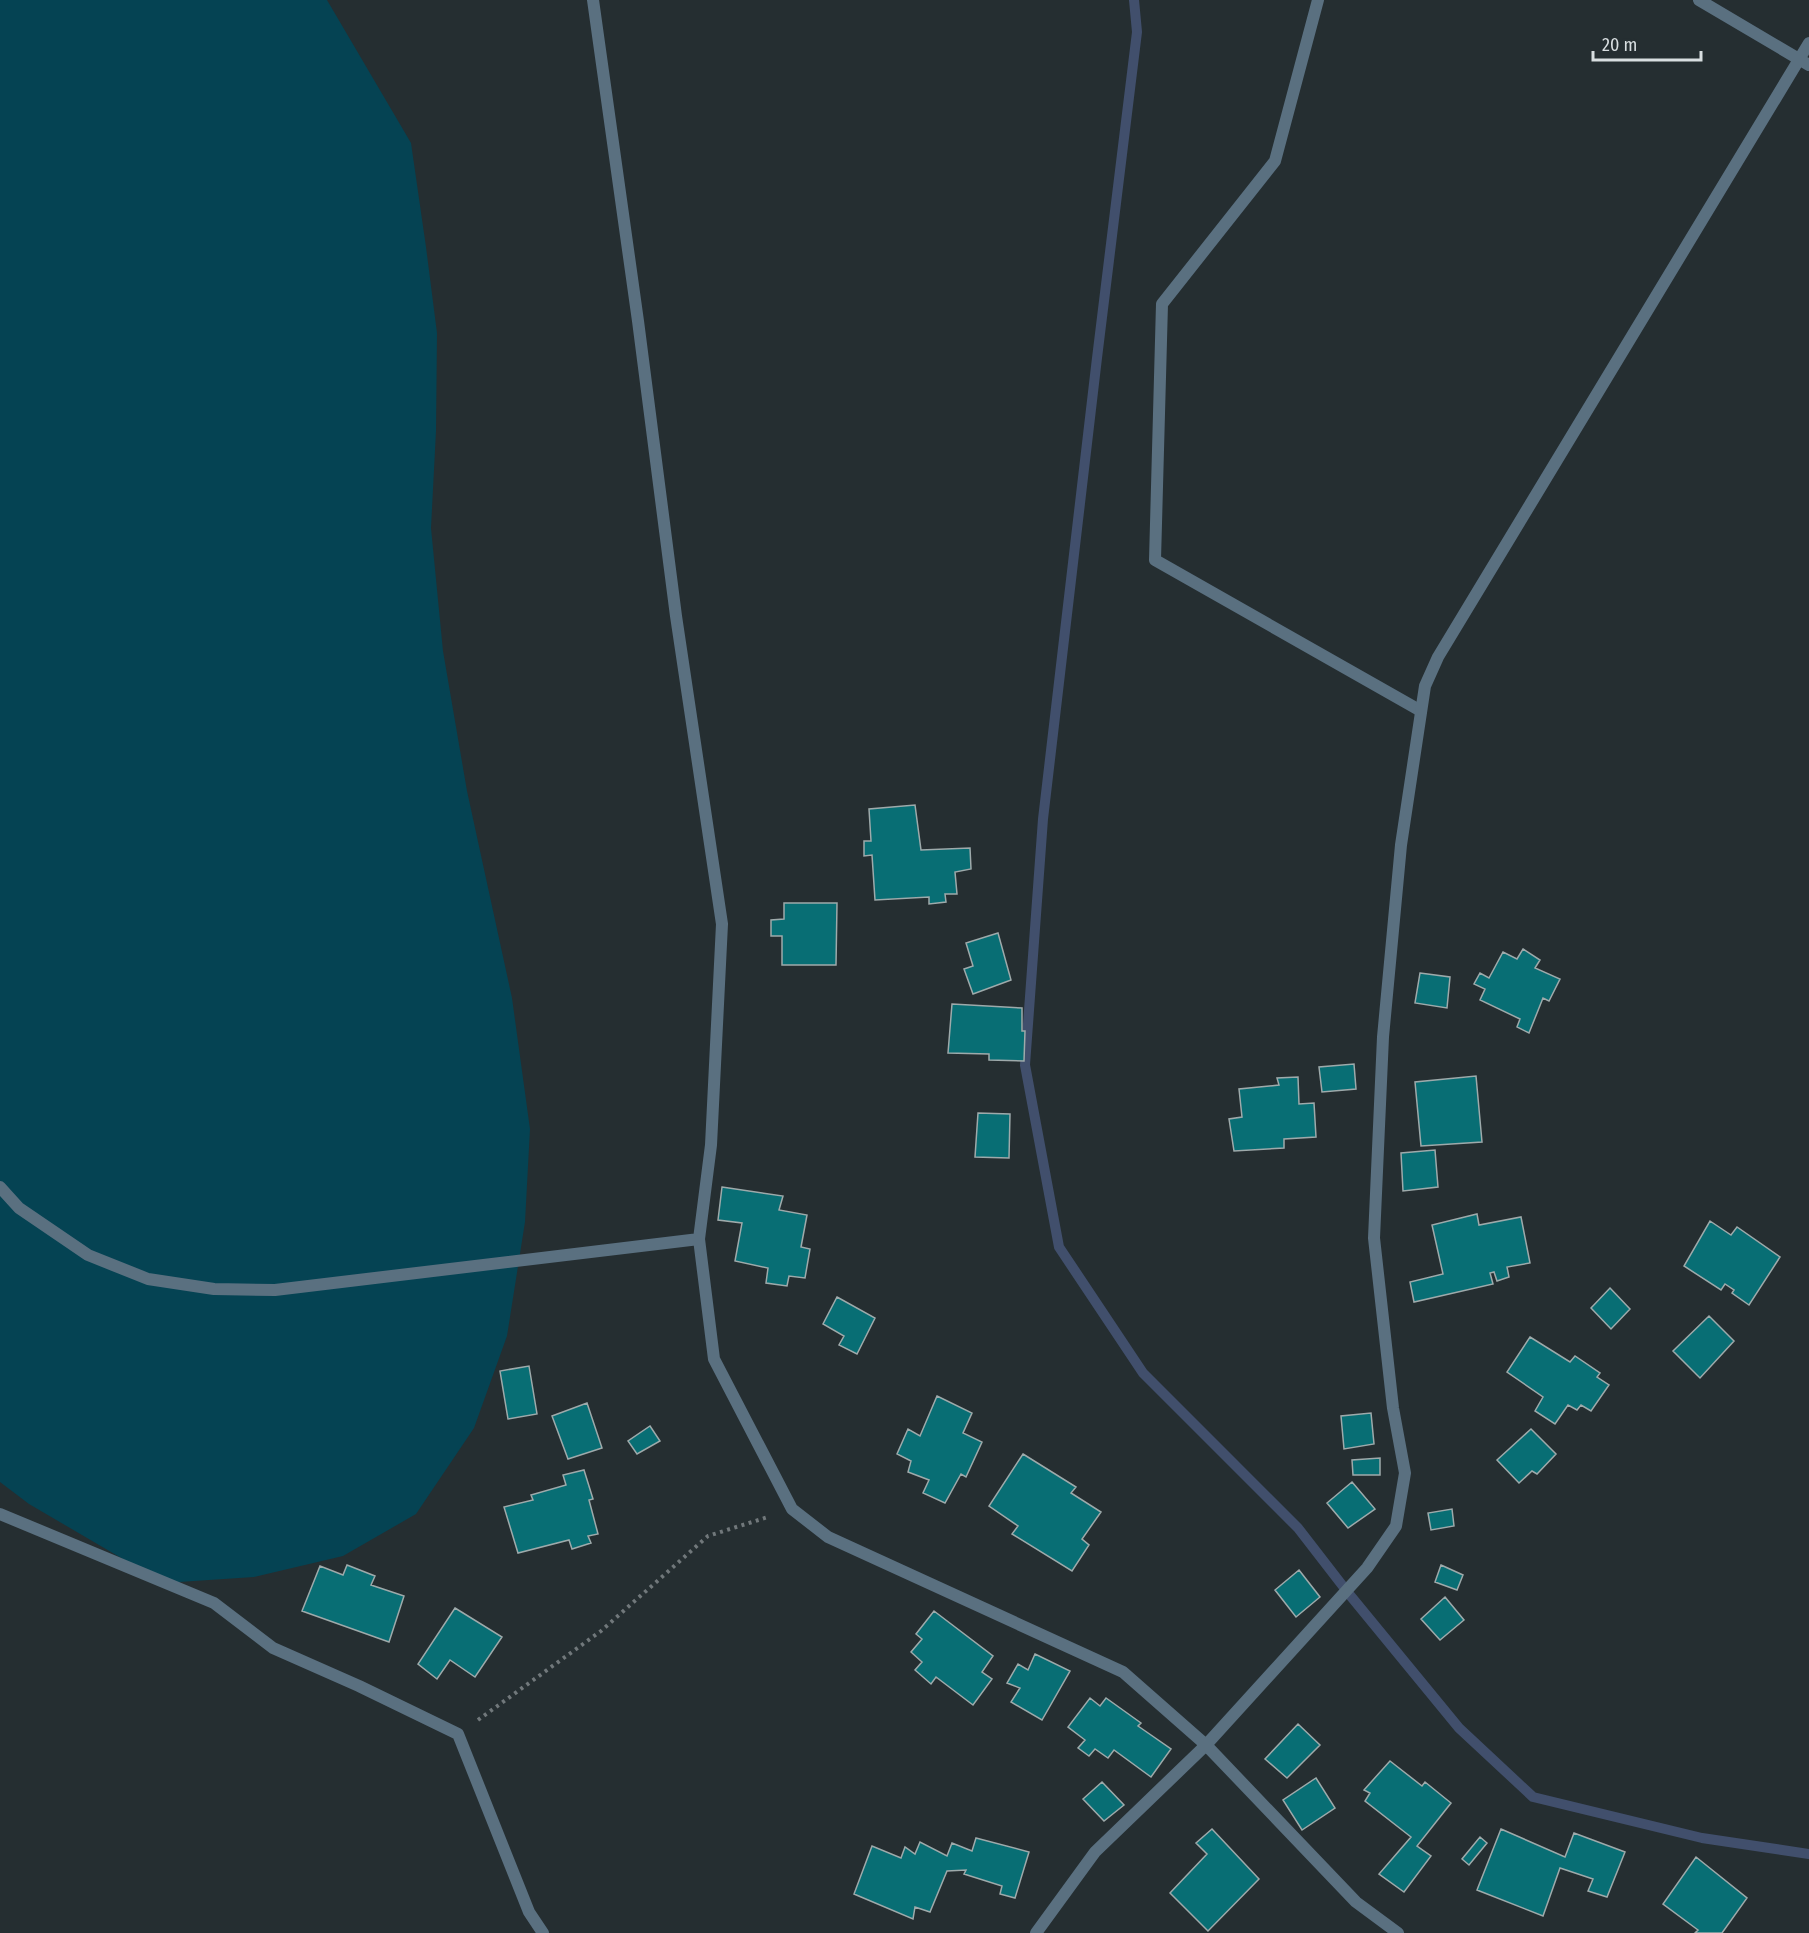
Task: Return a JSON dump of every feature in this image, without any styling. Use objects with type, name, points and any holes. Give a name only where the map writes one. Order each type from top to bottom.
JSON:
[{"type":"street","points":[[593,0],[676,616],[722,924],[711,1145],[699,1239],[714,1359],[792,1509],[828,1537],[1123,1672],[1206,1745],[1356,1902],[1398,1933]]},
{"type":"street","points":[[1318,0],[1275,161],[1162,303],[1155,560],[1421,711]]},
{"type":"street","points":[[1699,0],[1804,62]]},
{"type":"street","points":[[1036,1933],[1095,1852],[1206,1745],[1367,1568],[1396,1526],[1405,1473],[1393,1408],[1374,1238],[1383,1037],[1401,845],[1425,686],[1438,657],[1804,62],[1809,43]]},
{"type":"street","points":[[0,1187],[19,1208],[88,1255],[148,1279],[214,1289],[275,1290],[699,1239]]},
{"type":"street","points":[[0,1514],[214,1602],[273,1648],[458,1734],[529,1912],[543,1933]]},
{"type":"path","points":[[458,1734],[601,1631],[708,1536],[792,1509]]},
{"type":"shaded area","points":[[0,0],[327,0],[411,143],[437,333],[436,431],[431,528],[443,651],[467,791],[512,998],[530,1129],[525,1222],[507,1336],[474,1428],[416,1514],[343,1556],[254,1577],[164,1583],[29,1504],[0,1482]]},
{"type":"building","points":[[915,805],[921,850],[970,848],[971,869],[955,872],[957,894],[945,894],[946,902],[929,904],[929,897],[875,900],[872,855],[864,856],[864,841],[871,841],[869,809]]},
{"type":"building","points":[[784,903],[837,903],[836,965],[782,965],[782,936],[771,936],[771,920],[784,919]]},
{"type":"building","points":[[998,933],[1011,980],[973,994],[964,969],[973,966],[966,943]]},
{"type":"building","points":[[1523,949],[1540,960],[1535,968],[1560,979],[1549,1001],[1543,998],[1529,1033],[1517,1027],[1520,1019],[1480,1000],[1485,989],[1474,984],[1480,973],[1489,978],[1503,952],[1517,959]]},
{"type":"building","points":[[1420,973],[1450,977],[1447,1008],[1415,1003]]},
{"type":"building","points":[[952,1004],[1022,1008],[1022,1031],[1025,1031],[1024,1061],[989,1060],[989,1054],[948,1053]]},
{"type":"building","points":[[1354,1064],[1356,1089],[1322,1092],[1319,1067]]},
{"type":"building","points":[[1476,1076],[1482,1142],[1421,1146],[1415,1082]]},
{"type":"building","points":[[1298,1077],[1299,1104],[1314,1103],[1316,1137],[1284,1139],[1284,1148],[1234,1151],[1229,1119],[1242,1117],[1239,1089],[1279,1085],[1277,1078]]},
{"type":"building","points":[[978,1113],[1010,1114],[1009,1158],[975,1157]]},
{"type":"building","points":[[1435,1150],[1438,1187],[1403,1191],[1401,1153]]},
{"type":"building","points":[[722,1187],[783,1196],[779,1210],[807,1215],[801,1247],[810,1249],[805,1278],[789,1276],[787,1286],[766,1283],[768,1268],[735,1261],[742,1223],[718,1220]]},
{"type":"building","points":[[1477,1214],[1479,1225],[1521,1217],[1530,1263],[1507,1267],[1509,1277],[1497,1281],[1494,1272],[1490,1273],[1493,1284],[1414,1302],[1410,1282],[1443,1274],[1432,1225]]},
{"type":"building","points":[[1710,1221],[1731,1235],[1737,1227],[1780,1257],[1749,1305],[1732,1293],[1734,1290],[1725,1284],[1721,1290],[1684,1266]]},
{"type":"building","points":[[1610,1288],[1630,1309],[1611,1329],[1591,1308]]},
{"type":"building","points":[[837,1297],[875,1318],[857,1354],[839,1345],[844,1336],[823,1324]]},
{"type":"building","points":[[1709,1316],[1734,1341],[1700,1378],[1673,1351]]},
{"type":"building","points":[[1530,1337],[1570,1362],[1575,1356],[1600,1373],[1597,1377],[1609,1385],[1591,1411],[1581,1405],[1577,1410],[1568,1405],[1555,1424],[1535,1411],[1543,1397],[1507,1372]]},
{"type":"building","points":[[529,1366],[537,1414],[508,1419],[500,1371]]},
{"type":"building","points":[[937,1396],[972,1413],[963,1433],[982,1442],[966,1477],[961,1474],[945,1503],[923,1493],[929,1480],[908,1472],[911,1461],[897,1454],[908,1429],[920,1436]]},
{"type":"building","points":[[587,1403],[602,1448],[568,1459],[552,1416]]},
{"type":"building","points":[[1371,1413],[1374,1444],[1344,1449],[1341,1416]]},
{"type":"building","points":[[650,1426],[660,1441],[637,1454],[628,1441]]},
{"type":"building","points":[[1531,1429],[1556,1454],[1537,1474],[1532,1471],[1519,1483],[1497,1460]]},
{"type":"building","points":[[1023,1454],[1076,1487],[1071,1493],[1101,1512],[1082,1539],[1089,1545],[1072,1571],[1012,1534],[1018,1526],[989,1506]]},
{"type":"building","points":[[1380,1458],[1380,1475],[1353,1475],[1352,1460]]},
{"type":"building","points":[[584,1470],[593,1499],[589,1500],[598,1534],[588,1536],[591,1543],[572,1549],[569,1540],[518,1553],[504,1507],[533,1500],[531,1495],[566,1485],[563,1475]]},
{"type":"building","points":[[1352,1482],[1375,1509],[1348,1528],[1327,1503]]},
{"type":"building","points":[[1452,1509],[1454,1526],[1431,1530],[1428,1513]]},
{"type":"building","points":[[347,1565],[375,1576],[371,1585],[404,1596],[389,1642],[302,1611],[320,1566],[343,1575]]},
{"type":"building","points":[[1441,1565],[1463,1575],[1457,1590],[1435,1582]]},
{"type":"building","points":[[1299,1570],[1320,1597],[1296,1617],[1275,1590]]},
{"type":"building","points":[[1445,1597],[1464,1620],[1440,1640],[1421,1619]]},
{"type":"building","points":[[455,1608],[502,1637],[475,1677],[450,1660],[437,1679],[418,1664]]},
{"type":"building","points":[[934,1611],[993,1656],[982,1672],[992,1679],[973,1705],[936,1677],[931,1684],[915,1670],[922,1662],[911,1652],[922,1639],[916,1634]]},
{"type":"building","points":[[1035,1654],[1070,1671],[1042,1720],[1011,1702],[1020,1688],[1007,1683],[1018,1664],[1028,1670]]},
{"type":"building","points":[[1090,1698],[1100,1706],[1106,1698],[1141,1723],[1138,1726],[1171,1749],[1151,1777],[1114,1750],[1108,1758],[1095,1749],[1089,1756],[1078,1748],[1085,1740],[1068,1727]]},
{"type":"building","points":[[1298,1724],[1320,1745],[1287,1778],[1265,1759]]},
{"type":"building","points":[[1390,1761],[1422,1786],[1425,1782],[1451,1803],[1417,1846],[1431,1856],[1404,1892],[1379,1874],[1411,1837],[1365,1801],[1370,1793],[1364,1790]]},
{"type":"building","points":[[1316,1778],[1335,1808],[1302,1830],[1283,1800]]},
{"type":"building","points":[[1102,1782],[1124,1805],[1104,1821],[1083,1799]]},
{"type":"building","points":[[1212,1829],[1259,1879],[1208,1931],[1170,1893],[1207,1854],[1196,1843]]},
{"type":"building","points":[[1501,1829],[1565,1857],[1574,1833],[1625,1852],[1607,1897],[1588,1891],[1593,1879],[1560,1868],[1543,1916],[1477,1890]]},
{"type":"building","points":[[1480,1837],[1487,1843],[1469,1865],[1462,1859]]},
{"type":"building","points":[[976,1838],[1029,1852],[1015,1898],[1000,1894],[1002,1886],[964,1874],[966,1870],[947,1871],[930,1912],[915,1907],[913,1919],[854,1894],[872,1846],[901,1858],[905,1847],[915,1854],[920,1842],[947,1856],[952,1843],[972,1851]]},
{"type":"building","points":[[1696,1857],[1747,1898],[1722,1933],[1695,1933],[1698,1930],[1663,1904]]},
{"type":"waterway","points":[[1134,0],[1137,32],[1043,819],[1025,1065],[1059,1247],[1143,1373],[1298,1528],[1459,1728],[1533,1797],[1702,1838],[1809,1854]]}]
